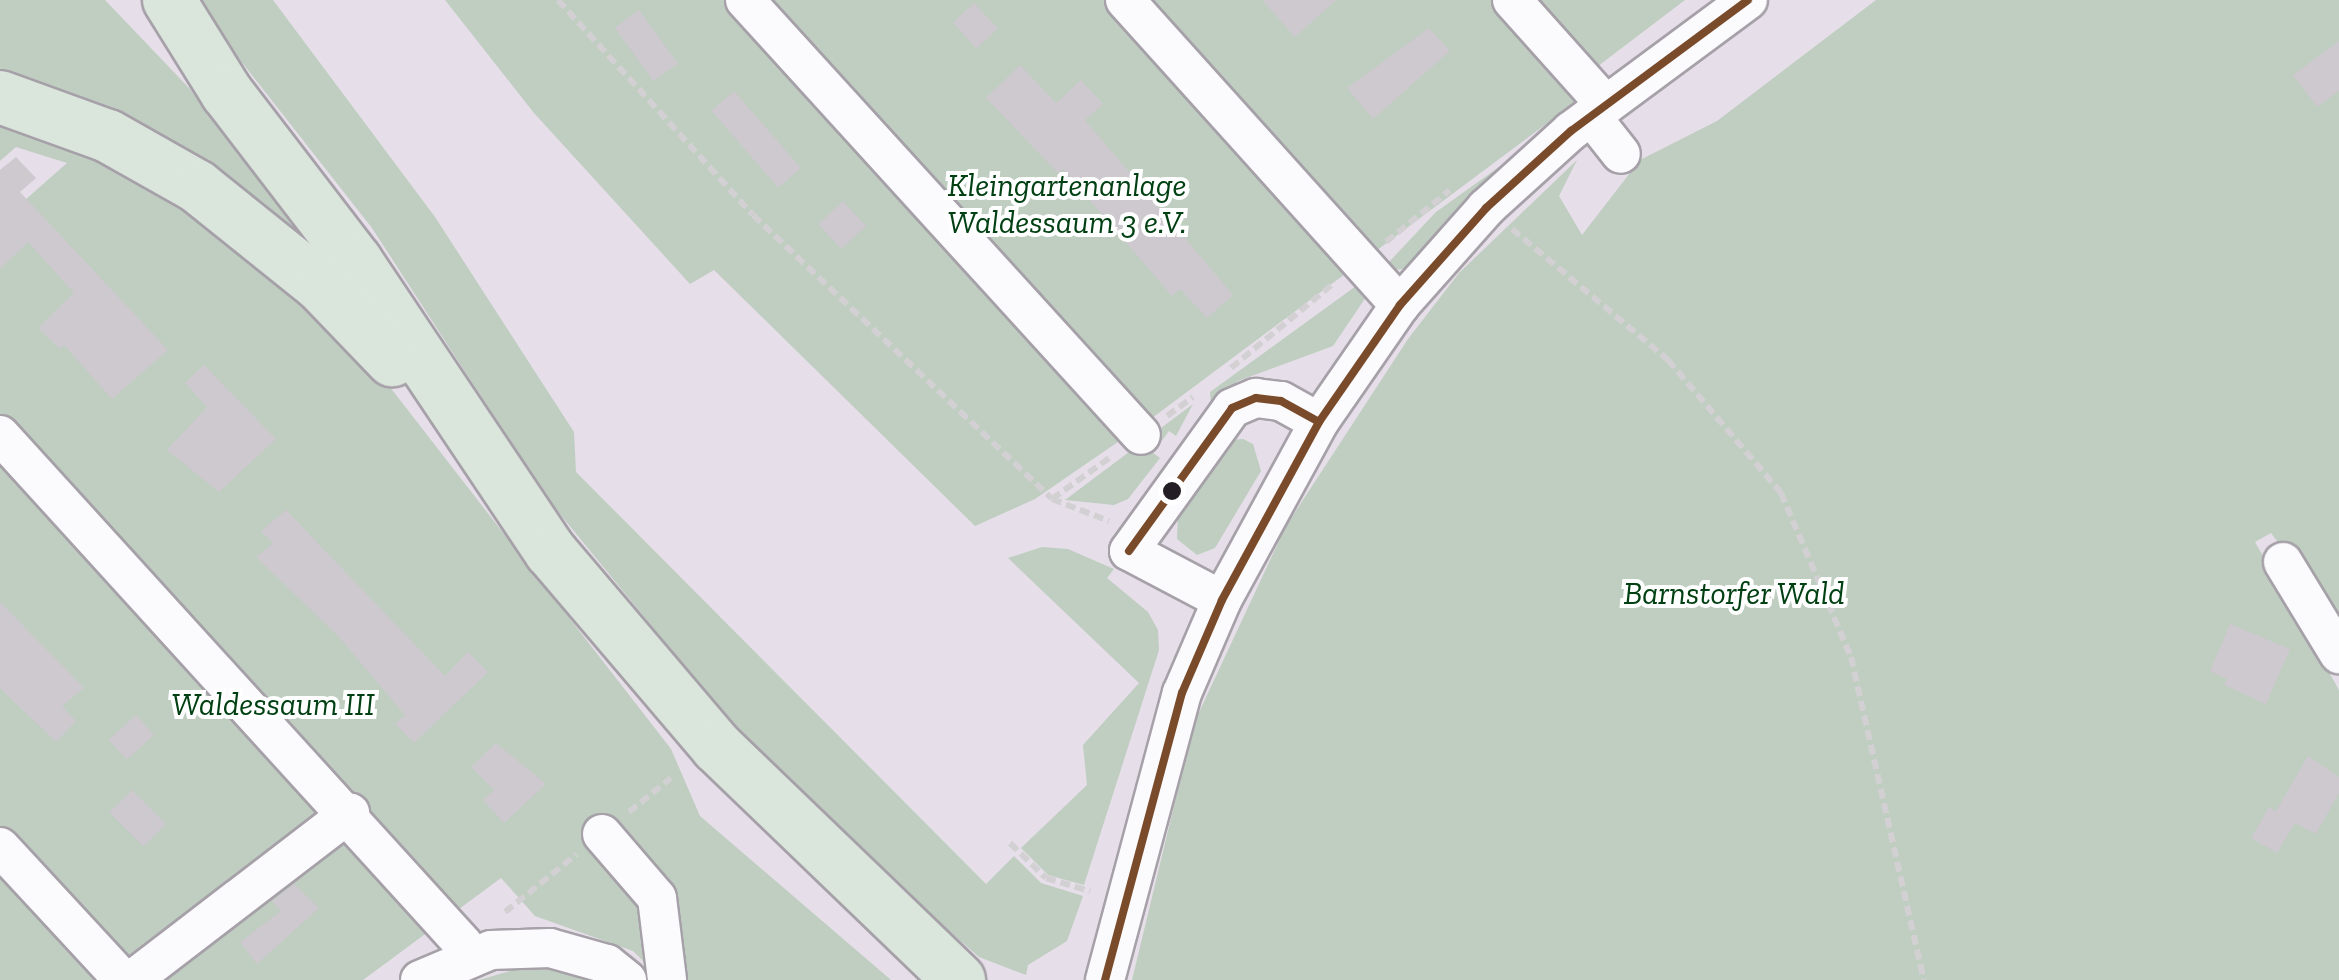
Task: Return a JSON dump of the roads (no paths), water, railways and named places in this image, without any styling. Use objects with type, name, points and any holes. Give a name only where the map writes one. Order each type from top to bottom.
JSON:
[{"type":"highway","points":[[136,0],[227,93]]},
{"type":"highway","points":[[169,0],[227,93],[356,261],[487,466],[551,552],[716,746],[959,980]]},
{"type":"highway","points":[[0,97],[108,136],[236,212],[321,286],[487,466]]},
{"type":"street","points":[[745,0],[1141,435]]},
{"type":"street","points":[[1125,0],[1400,305]]},
{"type":"street","points":[[1512,0],[1598,111],[1621,154]]},
{"type":"street","points":[[1105,980],[1163,751],[1222,600],[1319,422],[1400,305],[1486,208],[1598,111],[1748,0]]},
{"type":"street","points":[[1222,600],[1129,551],[1232,408],[1256,398],[1282,401],[1319,422]]},
{"type":"street","points":[[0,435],[350,813],[464,945]]},
{"type":"street","points":[[2283,562],[2339,654]]},
{"type":"street","points":[[132,980],[350,813]]},
{"type":"street","points":[[602,834],[658,898],[667,980]]},
{"type":"street","points":[[0,847],[123,980]]},
{"type":"street","points":[[420,980],[491,950],[550,948],[607,964],[627,980]]},
{"type":"park label","name":"Kleingartenanlage Waldessaum 3 e.V.","points":[[1067,204]]},
{"type":"park label","name":"Barnstorfer Wald","points":[[1734,593]]},
{"type":"park label","name":"Waldessaum III","points":[[273,704]]}]
